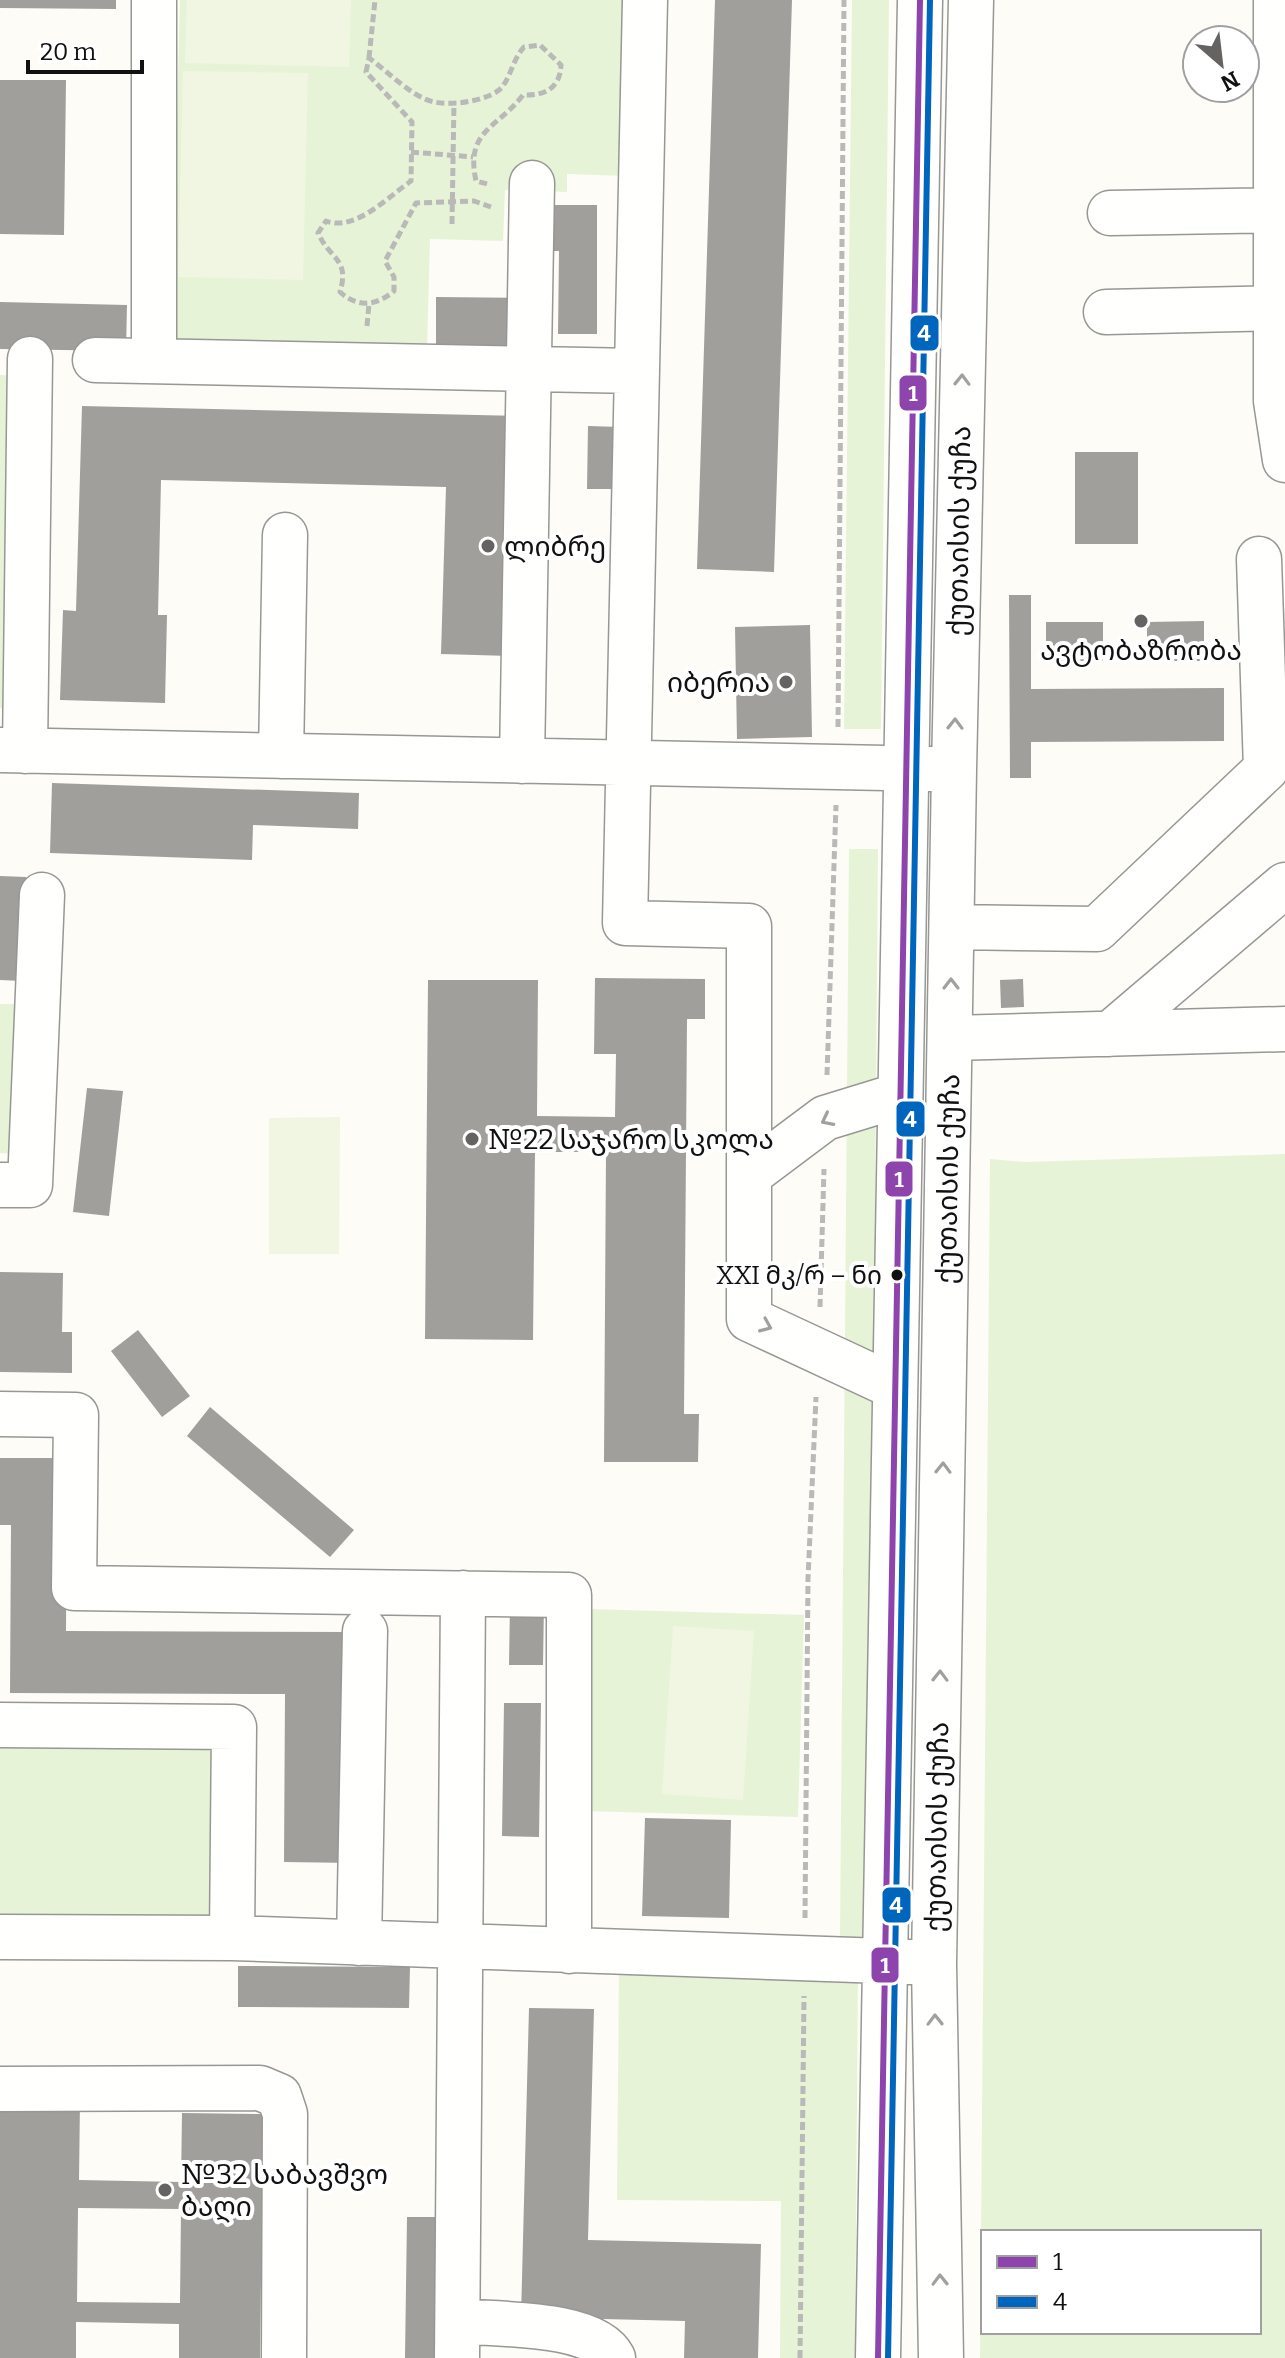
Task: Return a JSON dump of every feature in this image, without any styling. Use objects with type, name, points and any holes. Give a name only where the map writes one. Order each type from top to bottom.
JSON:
[{"type":"street","points":[[154,0],[154,361]]},
{"type":"street","points":[[645,0],[625,923],[749,926],[749,1319],[818,1348],[895,1387]]},
{"type":"street","name":"ქუთაისის ქუჩა","points":[[878,2358],[920,0]]},
{"type":"street","name":"ქუთაისის ქუჩა","points":[[941,2358],[934,1964],[954,770],[971,0]]},
{"type":"street","points":[[1279,21],[1280,401],[1285,460]]},
{"type":"street","points":[[522,761],[532,202]]},
{"type":"street","points":[[1110,213],[1281,210]]},
{"type":"street","points":[[1106,312],[1281,308]]},
{"type":"street","points":[[30,359],[12,750],[954,770]]},
{"type":"street","points":[[95,360],[636,371]]},
{"type":"street","points":[[281,756],[285,535]]},
{"type":"street","points":[[952,927],[1097,929],[1266,769],[1259,559]]},
{"type":"street","points":[[1110,1034],[1285,885]]},
{"type":"street","points":[[0,1185],[30,1185],[42,895]]},
{"type":"street","points":[[951,1038],[1285,1029]]},
{"type":"street","points":[[749,1175],[825,1118],[900,1095]]},
{"type":"street","points":[[0,1414],[76,1415],[74,1588],[569,1595],[569,1951]]},
{"type":"street","points":[[463,1593],[458,2340],[583,2333],[607,2345],[613,2358]]},
{"type":"street","points":[[359,1943],[365,1631]]},
{"type":"street","points":[[0,1725],[234,1727],[232,1938]]},
{"type":"street","points":[[0,1937],[232,1938],[934,1964]]},
{"type":"street","points":[[0,2089],[260,2088],[279,2096],[285,2114],[284,2358]]},
{"type":"path","points":[[375,0],[366,72],[412,122],[411,181],[355,220],[337,225],[326,221],[318,233],[325,248],[339,258],[345,275],[340,292],[352,303],[369,304],[385,299],[394,291],[394,277],[385,261],[416,203],[474,201],[492,207],[501,217],[532,202]]},
{"type":"path","points":[[800,2358],[808,1579],[837,767],[844,0]]},
{"type":"path","points":[[369,58],[428,101],[470,101],[498,91],[507,79],[512,60],[524,47],[540,45],[561,65],[560,75],[552,89],[538,96],[523,95],[484,131],[475,143],[473,157],[476,181],[532,202]]},
{"type":"path","points":[[452,224],[454,101]]},
{"type":"path","points":[[411,152],[473,157]]},
{"type":"green space","points":[[180,0],[634,0],[629,176],[567,174],[567,192],[505,190],[503,241],[430,239],[427,348],[171,342]]},
{"type":"green space","points":[[187,0],[351,0],[349,67],[185,63]]},
{"type":"green space","points":[[852,0],[889,0],[881,729],[844,729]]},
{"type":"green space","points":[[183,71],[308,73],[303,280],[178,277]]},
{"type":"green space","points":[[0,375],[22,376],[15,708],[0,708]]},
{"type":"green space","points":[[849,849],[878,849],[869,1938],[840,1938]]},
{"type":"green space","points":[[0,1004],[17,1004],[13,1154],[0,1153]]},
{"type":"green space","points":[[340,1117],[339,1254],[269,1254],[269,1118]]},
{"type":"green space","points":[[1285,1154],[1285,2358],[980,2358],[981,2238],[981,2334],[1261,2334],[1261,2230],[981,2230],[990,1159],[1025,1162]]},
{"type":"green space","points":[[589,1609],[804,1615],[798,1817],[583,1811]]},
{"type":"green space","points":[[673,1626],[754,1631],[743,1800],[662,1794]]},
{"type":"green space","points":[[0,1735],[215,1737],[212,1921],[0,1918]]},
{"type":"green space","points":[[619,1967],[858,1968],[855,2358],[780,2358],[781,2201],[617,2200]]},
{"type":"building","points":[[0,0],[116,0],[116,9],[0,8]]},
{"type":"building","points":[[715,0],[792,0],[774,572],[697,569]]},
{"type":"building","points":[[0,80],[66,80],[64,235],[0,234]]},
{"type":"building","points":[[545,205],[597,205],[597,334],[558,334],[559,251],[545,251]]},
{"type":"building","points":[[436,297],[525,298],[525,347],[436,346]]},
{"type":"building","points":[[0,302],[127,305],[126,351],[0,349]]},
{"type":"building","points":[[82,406],[519,416],[512,656],[441,654],[446,487],[161,480],[158,615],[167,615],[165,703],[60,700],[63,610],[76,611]]},
{"type":"building","points":[[588,426],[621,427],[620,489],[587,489]]},
{"type":"building","points":[[1075,452],[1138,452],[1138,544],[1075,544]]},
{"type":"building","points":[[1009,595],[1031,595],[1031,689],[1224,688],[1224,741],[1031,742],[1031,778],[1010,778]]},
{"type":"building","points":[[1204,621],[1204,661],[1147,661],[1147,622]]},
{"type":"building","points":[[1046,622],[1103,622],[1103,661],[1046,661]]},
{"type":"building","points":[[810,625],[812,737],[737,739],[735,627]]},
{"type":"building","points":[[52,783],[359,793],[358,829],[253,825],[252,860],[50,853]]},
{"type":"building","points":[[0,876],[26,877],[22,981],[0,980]]},
{"type":"building","points":[[595,978],[705,979],[705,1019],[687,1019],[684,1414],[699,1414],[698,1462],[604,1462],[606,1152],[535,1152],[533,1340],[425,1339],[428,980],[538,980],[537,1116],[615,1117],[616,1054],[594,1054]]},
{"type":"building","points":[[1023,979],[1024,1007],[1001,1008],[1000,980]]},
{"type":"building","points":[[87,1088],[123,1091],[109,1216],[73,1212]]},
{"type":"building","points":[[0,1272],[63,1273],[62,1332],[72,1332],[72,1373],[0,1372]]},
{"type":"building","points":[[138,1330],[190,1396],[162,1417],[111,1351]]},
{"type":"building","points":[[210,1407],[354,1530],[330,1557],[187,1436]]},
{"type":"building","points":[[0,1458],[67,1458],[66,1631],[355,1632],[354,1863],[284,1862],[285,1694],[10,1693],[11,1525],[0,1525]]},
{"type":"building","points":[[510,1603],[544,1604],[543,1665],[509,1665]]},
{"type":"building","points":[[504,1703],[541,1703],[539,1837],[502,1836]]},
{"type":"building","points":[[645,1818],[731,1820],[729,1918],[642,1916]]},
{"type":"building","points":[[238,1966],[410,1967],[409,2008],[238,2007]]},
{"type":"building","points":[[529,2008],[594,2009],[588,2240],[761,2244],[758,2358],[684,2358],[685,2321],[521,2317]]},
{"type":"building","points":[[0,2099],[80,2100],[79,2180],[181,2182],[182,2113],[263,2114],[260,2358],[179,2358],[179,2324],[76,2322],[76,2358],[0,2358]],"holes":[[[78,2208],[181,2209],[180,2303],[77,2302]]]},
{"type":"building","points":[[407,2217],[442,2217],[440,2358],[405,2358]]},
{"type":"transit line","name":"1","points":[[878,2358],[920,0]]},
{"type":"transit line","name":"4","points":[[888,2358],[930,0]]},
{"type":"place","name":"ლიბრე","points":[[488,546]]},
{"type":"place","name":"ავტობაზრობა","points":[[1141,621]]},
{"type":"place","name":"იბერია","points":[[786,682]]},
{"type":"place","name":"№22 საჯარო სკოლა","points":[[472,1139]]},
{"type":"place","name":"XXI მკ/რ – ნი","points":[[897,1275]]},
{"type":"place","name":"№32 საბავშვო ბაღი","points":[[165,2190]]}]
